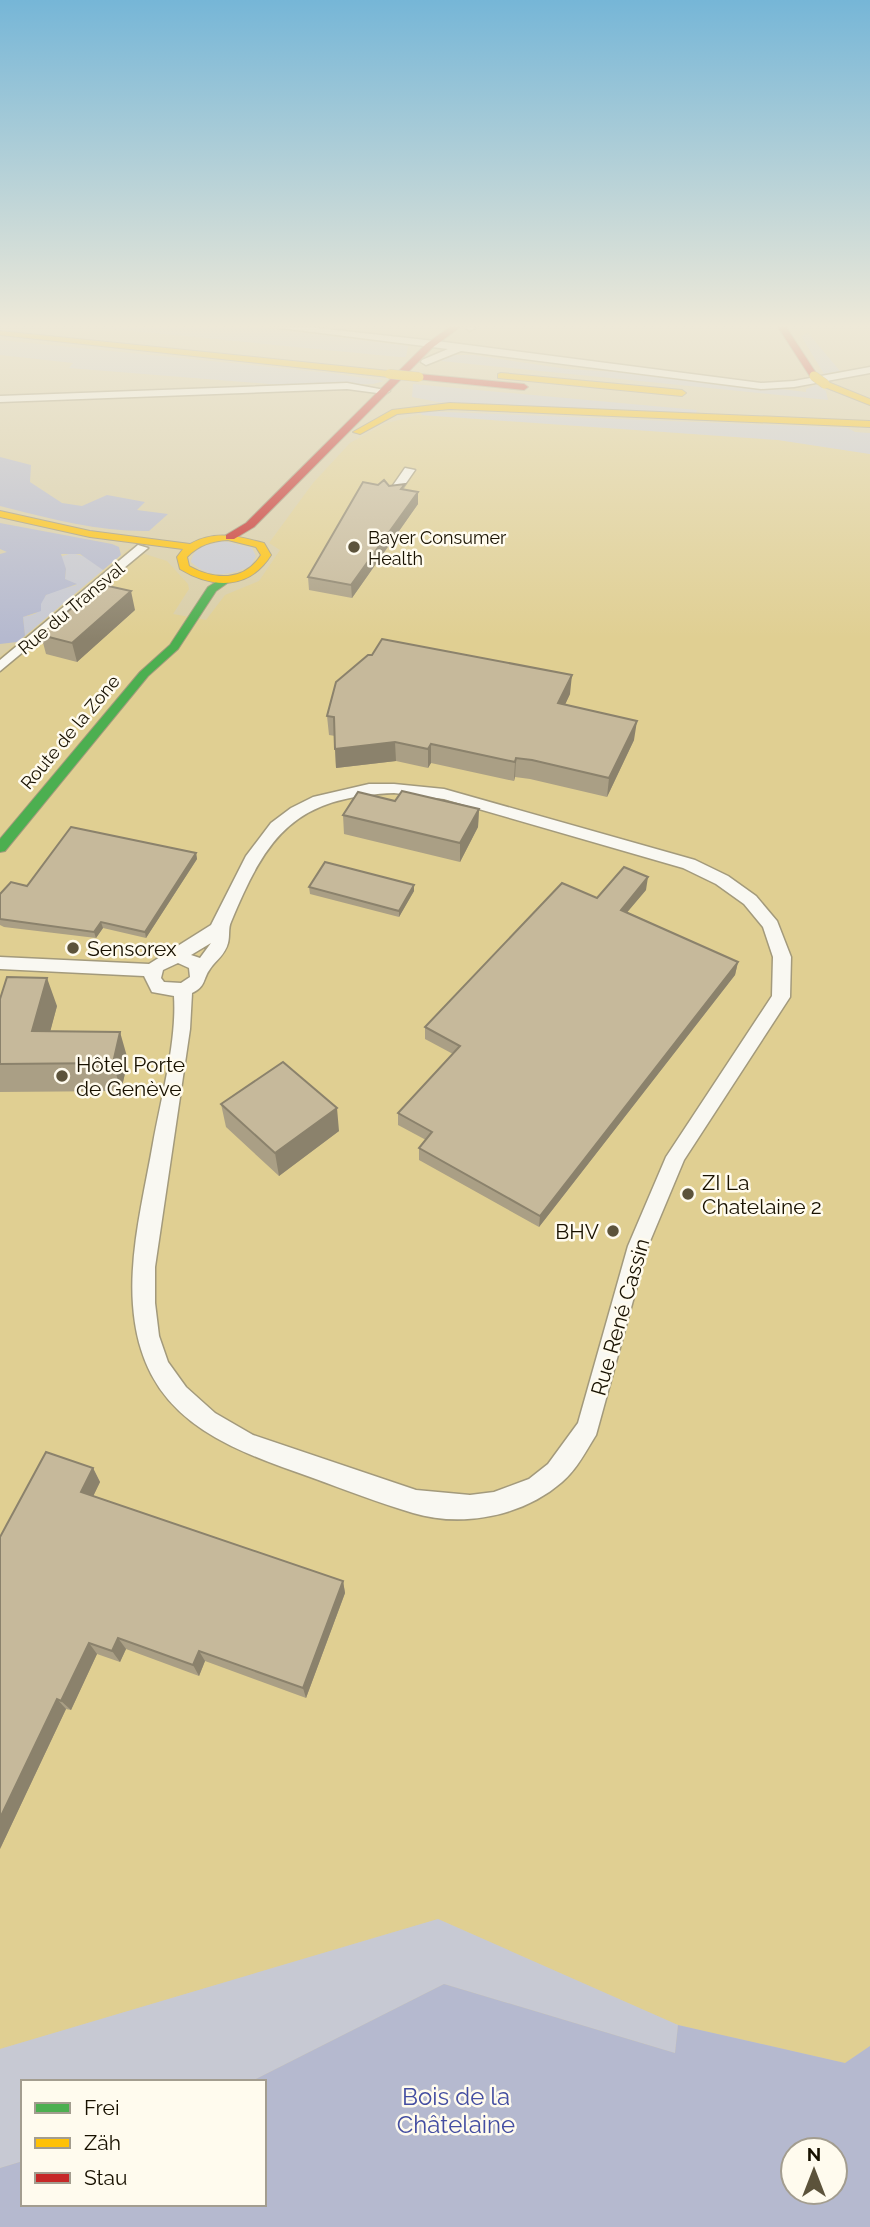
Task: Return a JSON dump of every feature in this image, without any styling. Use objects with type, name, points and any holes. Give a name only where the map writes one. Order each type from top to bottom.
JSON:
[{"type":"main road","points":[[230,537],[250,525],[343,431]]},
{"type":"main road","points":[[252,541],[278,510],[357,432]]},
{"type":"main road","points":[[0,514],[186,552]]},
{"type":"main road","points":[[90,534],[142,548],[186,552],[206,540],[230,537],[252,541],[264,551],[264,562],[253,572],[228,579],[202,578],[188,571],[186,552]]},
{"type":"main road","name":"Route de la Zone","points":[[144,674],[155,647],[189,603],[202,578]]},
{"type":"main road","name":"Route de la Zone","points":[[0,848],[144,674],[174,647],[212,589],[228,579]]},
{"type":"street","points":[[393,494],[410,470]]},
{"type":"street","name":"Rue du Transval","points":[[0,667],[142,548]]},
{"type":"street","name":"Rue René Cassin","points":[[398,787],[444,794],[507,810],[690,864],[714,875],[750,899],[772,926],[784,961],[781,998],[676,1157],[638,1246],[588,1427],[577,1448],[546,1482],[530,1492],[487,1506],[444,1507],[416,1502],[247,1444],[224,1433],[179,1399],[160,1371],[152,1352],[142,1300],[148,1239],[182,1021],[183,990],[198,980],[200,967],[213,958],[219,949],[221,924],[258,850],[286,820],[311,805],[338,795],[398,787]]},
{"type":"street","name":"Rue René Cassin","points":[[154,970],[161,962],[173,957],[221,924]]},
{"type":"street","points":[[0,957],[39,965]]},
{"type":"street","points":[[173,957],[189,958],[200,967]]},
{"type":"street","points":[[0,963],[154,970],[152,979],[158,987],[183,990]]},
{"type":"street","points":[[0,976],[39,965]]},
{"type":"shaded area","points":[[372,431],[647,431],[778,440],[870,454],[870,2046],[845,2063],[678,2025],[438,1919],[0,2049],[0,657],[129,549],[167,561],[188,584],[189,589],[173,614],[206,620],[225,595],[259,581],[280,550],[269,543],[313,483],[350,443]]},
{"type":"shaded area","points":[[649,431],[853,431],[870,433],[870,454],[778,440]]},
{"type":"shaded area","points":[[223,541],[252,548],[256,556],[251,566],[220,574],[205,571],[191,562],[198,549]]},
{"type":"shaded area","points":[[72,553],[86,557],[103,570],[25,636],[23,617],[37,612],[42,599],[50,592],[77,585],[65,579],[66,569],[60,557]]},
{"type":"shaded area","points":[[438,1919],[678,2025],[675,2053],[444,1984],[254,2080],[21,2080],[21,2162],[0,2168],[0,2049]]},
{"type":"green space","points":[[0,457],[31,465],[30,482],[62,503],[82,506],[107,495],[145,502],[137,510],[168,514],[149,531],[130,531],[74,523],[0,506]]},
{"type":"green space","points":[[0,523],[112,544],[119,547],[121,555],[103,570],[80,554],[61,554],[66,569],[65,579],[77,584],[46,595],[41,611],[23,617],[25,636],[17,642],[0,644],[0,554],[7,552],[0,549]]},
{"type":"green space","name":"Bois de la Châtelaine","points":[[444,1984],[675,2053],[678,2025],[845,2063],[870,2046],[870,2227],[0,2227],[0,2168],[21,2162],[21,2206],[266,2206],[266,2080],[254,2080]]},
{"type":"building","name":"Bayer Consumer Health","points":[[384,480],[389,486],[405,484],[401,489],[418,492],[351,585],[308,577],[363,482],[378,485]]},
{"type":"building","points":[[99,584],[131,591],[72,643],[41,635]]},
{"type":"building","points":[[382,639],[572,675],[558,703],[637,721],[609,778],[532,760],[516,758],[515,762],[431,744],[428,749],[395,742],[335,749],[334,717],[327,716],[336,682],[368,655],[372,655]]},
{"type":"building","points":[[402,791],[479,809],[460,843],[343,815],[358,792],[395,801]]},
{"type":"building","points":[[71,827],[196,853],[145,932],[101,922],[94,932],[0,919],[0,894],[11,882],[27,886]]},
{"type":"building","points":[[325,862],[414,885],[399,911],[309,887]]},
{"type":"building","points":[[624,867],[648,877],[621,910],[738,962],[540,1216],[419,1148],[432,1132],[398,1113],[460,1046],[425,1027],[562,883],[597,898]]},
{"type":"building","points":[[7,977],[47,978],[32,1031],[120,1032],[113,1063],[0,1064],[0,999]]},
{"type":"building","points":[[283,1062],[337,1108],[275,1153],[221,1104]]},
{"type":"building","points":[[46,1452],[93,1468],[81,1492],[343,1581],[303,1688],[199,1651],[193,1665],[118,1638],[112,1651],[89,1643],[61,1701],[57,1699],[0,1818],[0,1537]]},
{"type":"traffic: fast","points":[[0,848],[144,674],[174,647],[212,589],[228,579]]},
{"type":"traffic: slow","points":[[0,514],[90,534],[191,547]]},
{"type":"traffic: slow","points":[[228,537],[260,545],[266,555],[251,573],[240,578],[217,580],[184,567],[182,557],[191,547],[208,540],[228,537]]},
{"type":"traffic: jam","points":[[230,537],[250,525],[344,431]]},
{"type":"place","name":"Bayer Consumer Health","points":[[354,547]]},
{"type":"place","name":"Sensorex","points":[[73,948]]},
{"type":"place","name":"Hôtel Porte de Genève","points":[[62,1076]]},
{"type":"place","name":"ZI La Chatelaine 2","points":[[688,1194]]},
{"type":"place","name":"BHV","points":[[613,1231]]}]
